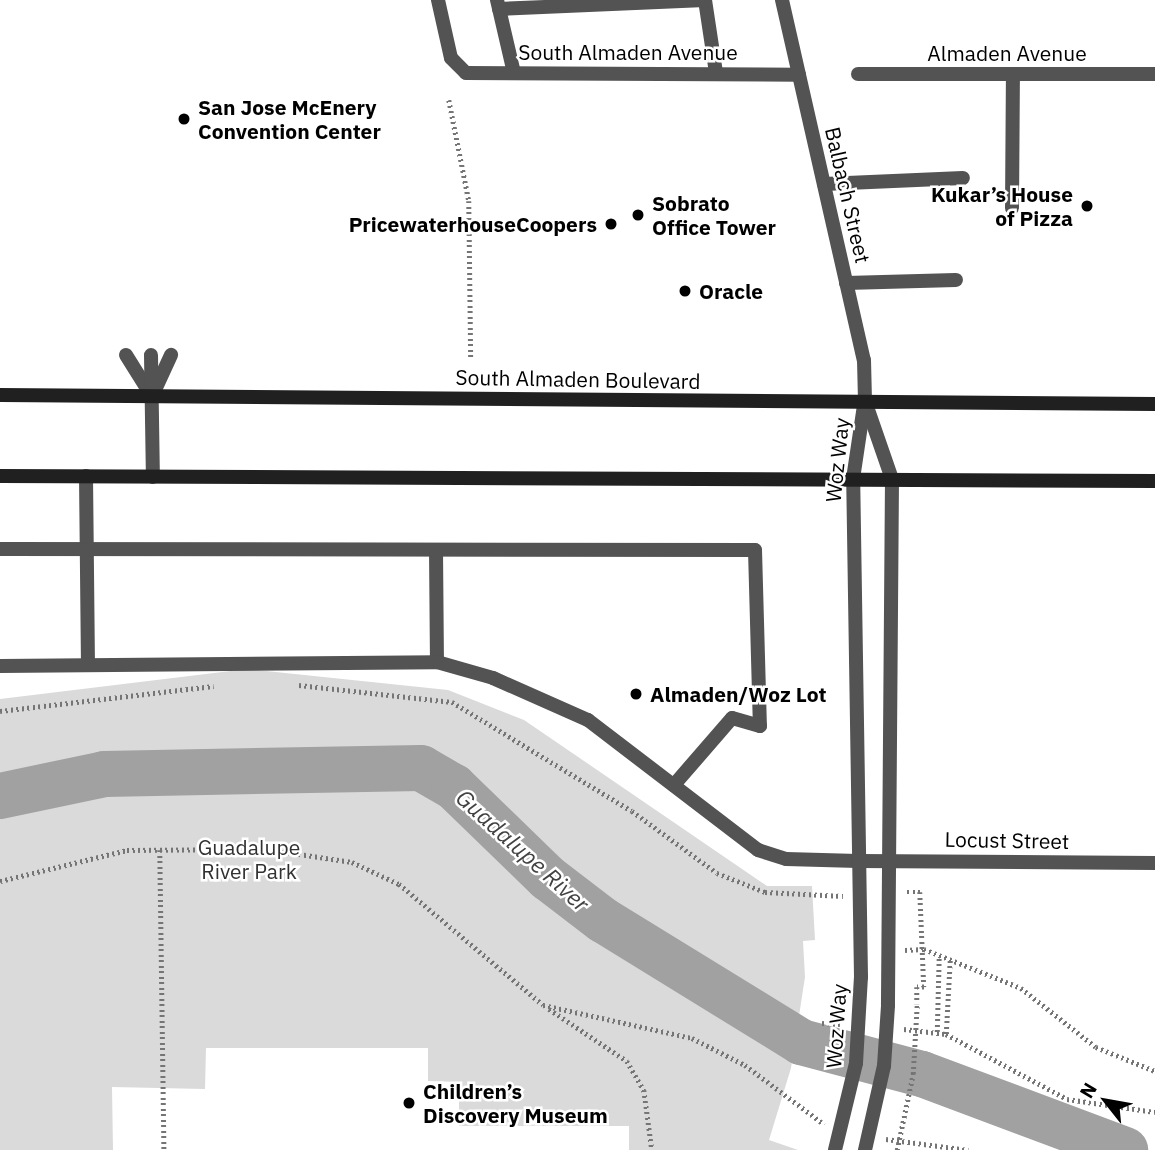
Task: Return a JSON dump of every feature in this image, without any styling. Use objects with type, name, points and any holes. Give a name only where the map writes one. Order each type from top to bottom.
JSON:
[{"type":"main road","name":"South Almaden Boulevard","points":[[0,395],[1155,404]]},
{"type":"main road","points":[[0,476],[1155,481]]},
{"type":"street","name":"South Almaden Avenue","points":[[438,0],[458,69],[514,73],[799,75]]},
{"type":"street","points":[[514,73],[498,4],[705,0],[716,73]]},
{"type":"street","name":"Balbach Street","points":[[782,0],[864,360],[865,401]]},
{"type":"street","name":"Almaden Avenue","points":[[858,74],[1155,75]]},
{"type":"street","points":[[1012,208],[1013,74]]},
{"type":"street","points":[[824,184],[963,178]]},
{"type":"street","points":[[846,283],[956,280]]},
{"type":"street","points":[[126,355],[152,397]]},
{"type":"street","points":[[151,355],[153,477]]},
{"type":"street","points":[[152,397],[171,355]]},
{"type":"street","name":"Woz Way","points":[[835,1150],[856,1063],[861,977],[852,479],[865,401]]},
{"type":"street","name":"Woz Way","points":[[865,401],[892,479],[888,1005],[882,1079],[865,1150]]},
{"type":"street","points":[[86,476],[88,665]]},
{"type":"street","points":[[0,549],[755,550],[760,726],[732,718],[674,785]]},
{"type":"street","points":[[436,550],[437,663]]},
{"type":"street","name":"Locust Street","points":[[0,666],[437,663],[493,678],[588,720],[674,785],[739,840],[771,856],[858,861],[1155,863]]},
{"type":"path","points":[[449,100],[469,201],[471,360]]},
{"type":"path","points":[[291,684],[452,702],[632,811],[717,873],[765,892],[822,899],[860,893]]},
{"type":"path","points":[[0,711],[224,685]]},
{"type":"path","points":[[0,881],[97,853],[266,849],[352,862],[399,884],[543,1005],[627,1060],[644,1090],[652,1150]]},
{"type":"path","points":[[160,850],[164,1150]]},
{"type":"path","points":[[889,893],[920,892],[924,949],[917,1004],[913,1074],[897,1150]]},
{"type":"path","points":[[924,949],[1021,988],[1096,1046],[1155,1071]]},
{"type":"path","points":[[937,1032],[939,955]]},
{"type":"path","points":[[946,1034],[950,959]]},
{"type":"path","points":[[543,1005],[692,1038],[770,1087]]},
{"type":"path","points":[[822,1023],[848,1025]]},
{"type":"path","points":[[899,1029],[946,1034],[1067,1098],[1155,1112]]},
{"type":"path","points":[[919,1150],[920,1140]]},
{"type":"path","points":[[929,1150],[930,1141]]},
{"type":"green space","name":"Guadalupe River Park","points":[[247,669],[448,690],[524,720],[767,886],[812,886],[815,940],[803,941],[805,977],[791,1068],[769,1140],[798,1150],[629,1150],[629,1126],[459,1126],[459,1082],[428,1081],[428,1048],[206,1048],[205,1089],[112,1087],[113,1150],[0,1150],[0,699]]},
{"type":"waterway","name":"Guadalupe River","points":[[0,796],[104,774],[421,768],[454,787],[548,878],[603,920],[801,1042],[922,1074],[1125,1150]]},
{"type":"place","name":"San Jose McEnery Convention Center","points":[[184,119]]},
{"type":"place","name":"Kukar’s House of Pizza","points":[[1087,206]]},
{"type":"place","name":"Sobrato Office Tower","points":[[638,215]]},
{"type":"place","name":"PricewaterhouseCoopers","points":[[611,224]]},
{"type":"place","name":"Oracle","points":[[685,291]]},
{"type":"place","name":"Almaden/Woz Lot","points":[[636,694]]},
{"type":"place","name":"Children’s Discovery Museum","points":[[409,1103]]}]
